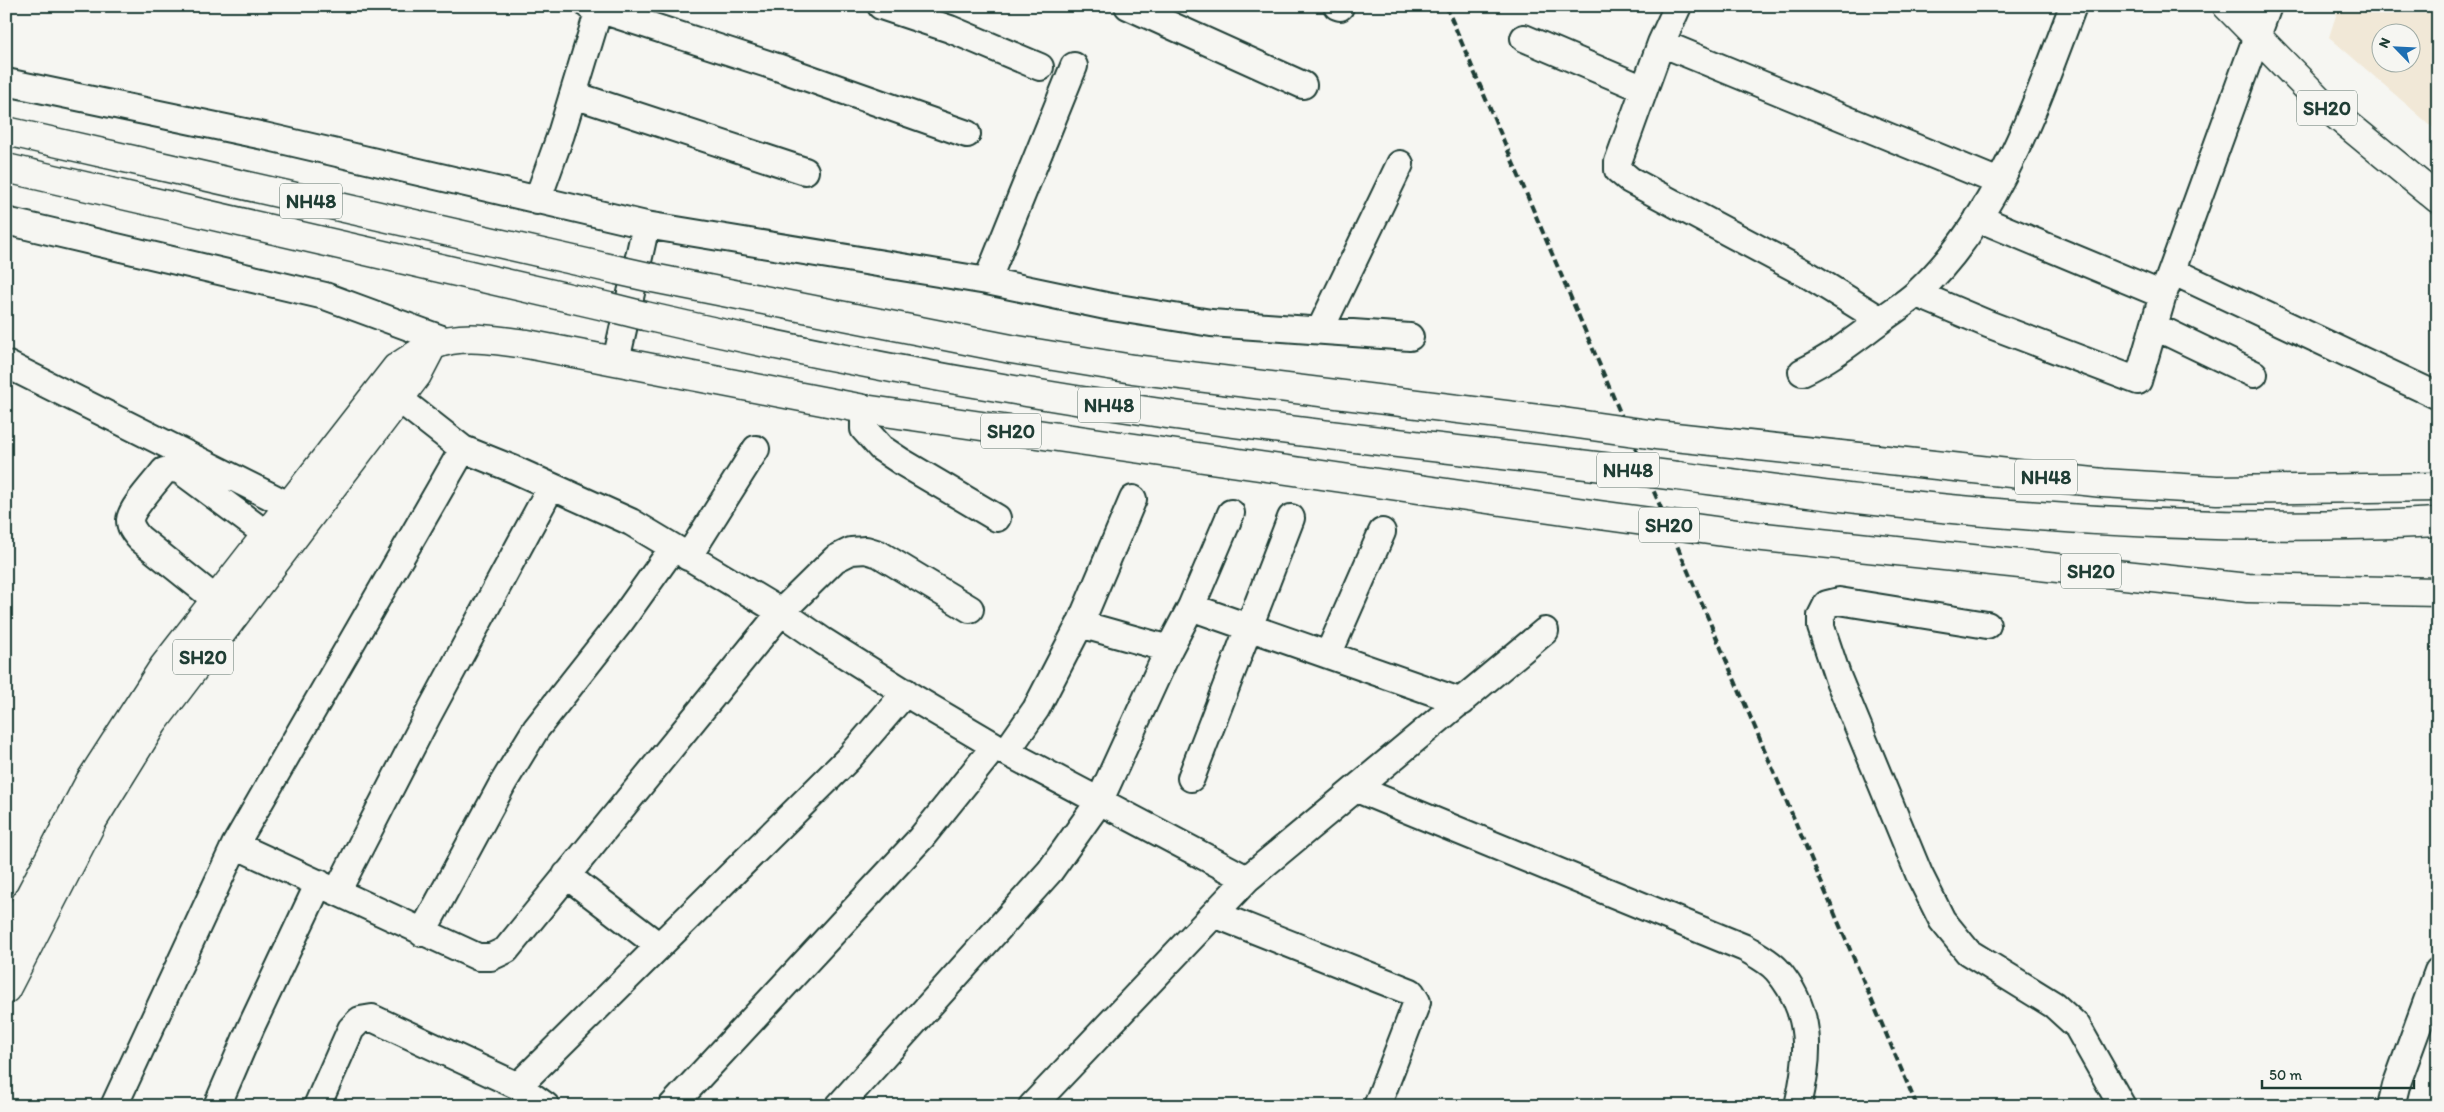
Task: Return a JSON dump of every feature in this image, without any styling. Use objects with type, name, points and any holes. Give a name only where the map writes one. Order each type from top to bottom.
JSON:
[{"type":"main road","name":"SH20","points":[[2228,6],[2325,106],[2438,199]]},
{"type":"main road","name":"NH48","points":[[6,131],[653,278],[843,317],[1039,354],[1134,369],[1656,435],[2103,483],[2217,490],[2438,487]]},
{"type":"main road","name":"NH48","points":[[6,168],[766,344],[989,386],[1116,406],[1864,500],[2024,515],[2215,525],[2438,522]]},
{"type":"main road","name":"SH20","points":[[6,941],[90,781],[164,666],[396,368],[439,343],[482,339],[528,344],[864,409],[1745,535],[2248,588],[2438,592]]},
{"type":"main road","name":"SH20","points":[[6,989],[93,820],[154,723],[417,375],[439,343]]},
{"type":"street","points":[[881,6],[950,29],[1040,67]]},
{"type":"street","points":[[1128,6],[1303,85]]},
{"type":"street","points":[[1678,6],[1661,43],[1644,89],[1618,162],[1618,170],[1623,176],[1810,276],[1881,320]]},
{"type":"street","points":[[1802,372],[1842,351],[1916,294],[1947,262],[1978,218],[1999,182],[2038,98],[2073,6]]},
{"type":"street","points":[[1916,294],[1988,324],[2138,381],[2167,283],[2268,6]]},
{"type":"street","points":[[537,200],[574,96],[596,8],[777,67],[967,134]]},
{"type":"street","points":[[1524,38],[1644,89]]},
{"type":"street","points":[[1661,43],[1999,182]]},
{"type":"street","points":[[987,281],[1074,66]]},
{"type":"street","points":[[6,82],[264,136],[646,225],[987,281],[1106,306],[1211,323],[1410,337]]},
{"type":"street","points":[[574,96],[805,171]]},
{"type":"street","points":[[1320,330],[1400,164]]},
{"type":"street","points":[[1978,218],[2167,283],[2438,396]]},
{"type":"street","points":[[6,221],[324,296],[439,343]]},
{"type":"street","points":[[616,361],[646,225]]},
{"type":"street","points":[[2154,326],[2254,374]]},
{"type":"street","points":[[6,364],[288,505]]},
{"type":"street","points":[[398,398],[463,449],[631,522],[781,612],[823,641],[1001,749],[1247,879]]},
{"type":"street","points":[[864,409],[864,429],[881,448],[997,518]]},
{"type":"street","points":[[114,1106],[235,845],[389,581],[463,449]]},
{"type":"street","points":[[422,933],[503,783],[536,730],[621,621],[681,553],[756,449]]},
{"type":"street","points":[[216,599],[139,538],[130,522],[132,513],[164,471],[180,470],[266,534]]},
{"type":"street","points":[[217,1106],[251,1027],[328,888],[427,717],[550,487]]},
{"type":"street","points":[[672,1106],[921,838],[1036,708],[1080,624],[1133,499]]},
{"type":"street","points":[[839,1106],[1050,871],[1099,802],[1169,649],[1191,608],[1231,513]]},
{"type":"street","points":[[1191,778],[1291,518]]},
{"type":"street","points":[[1328,655],[1382,532]]},
{"type":"street","points":[[235,845],[422,933],[478,957],[491,957],[506,950],[781,612],[835,559],[851,551],[866,550],[879,554],[970,609]]},
{"type":"street","points":[[1987,625],[1839,601],[1827,604],[1821,616],[1822,627],[1838,678],[1920,874],[1942,920],[1968,952],[2054,1005],[2077,1026],[2122,1106]]},
{"type":"street","points":[[1191,608],[1462,702]]},
{"type":"street","points":[[1080,624],[1169,649]]},
{"type":"street","points":[[1032,1106],[1247,879],[1545,632]]},
{"type":"street","points":[[518,1086],[849,758],[906,692]]},
{"type":"street","points":[[1357,788],[1745,948],[1776,968],[1799,1002],[1808,1043],[1805,1076],[1798,1106]]},
{"type":"street","points":[[566,875],[659,946]]},
{"type":"street","points":[[1214,914],[1410,992],[1417,1002],[1411,1022],[1376,1106]]},
{"type":"street","points":[[2391,1106],[2396,1086],[2438,971]]},
{"type":"street","points":[[317,1106],[351,1029],[360,1020],[372,1018],[518,1086],[546,1106]]},
{"type":"shaded area","points":[[2339,6],[2438,6],[2438,132],[2329,37]]},
{"type":"railway","points":[[1446,6],[1917,1106]]}]
